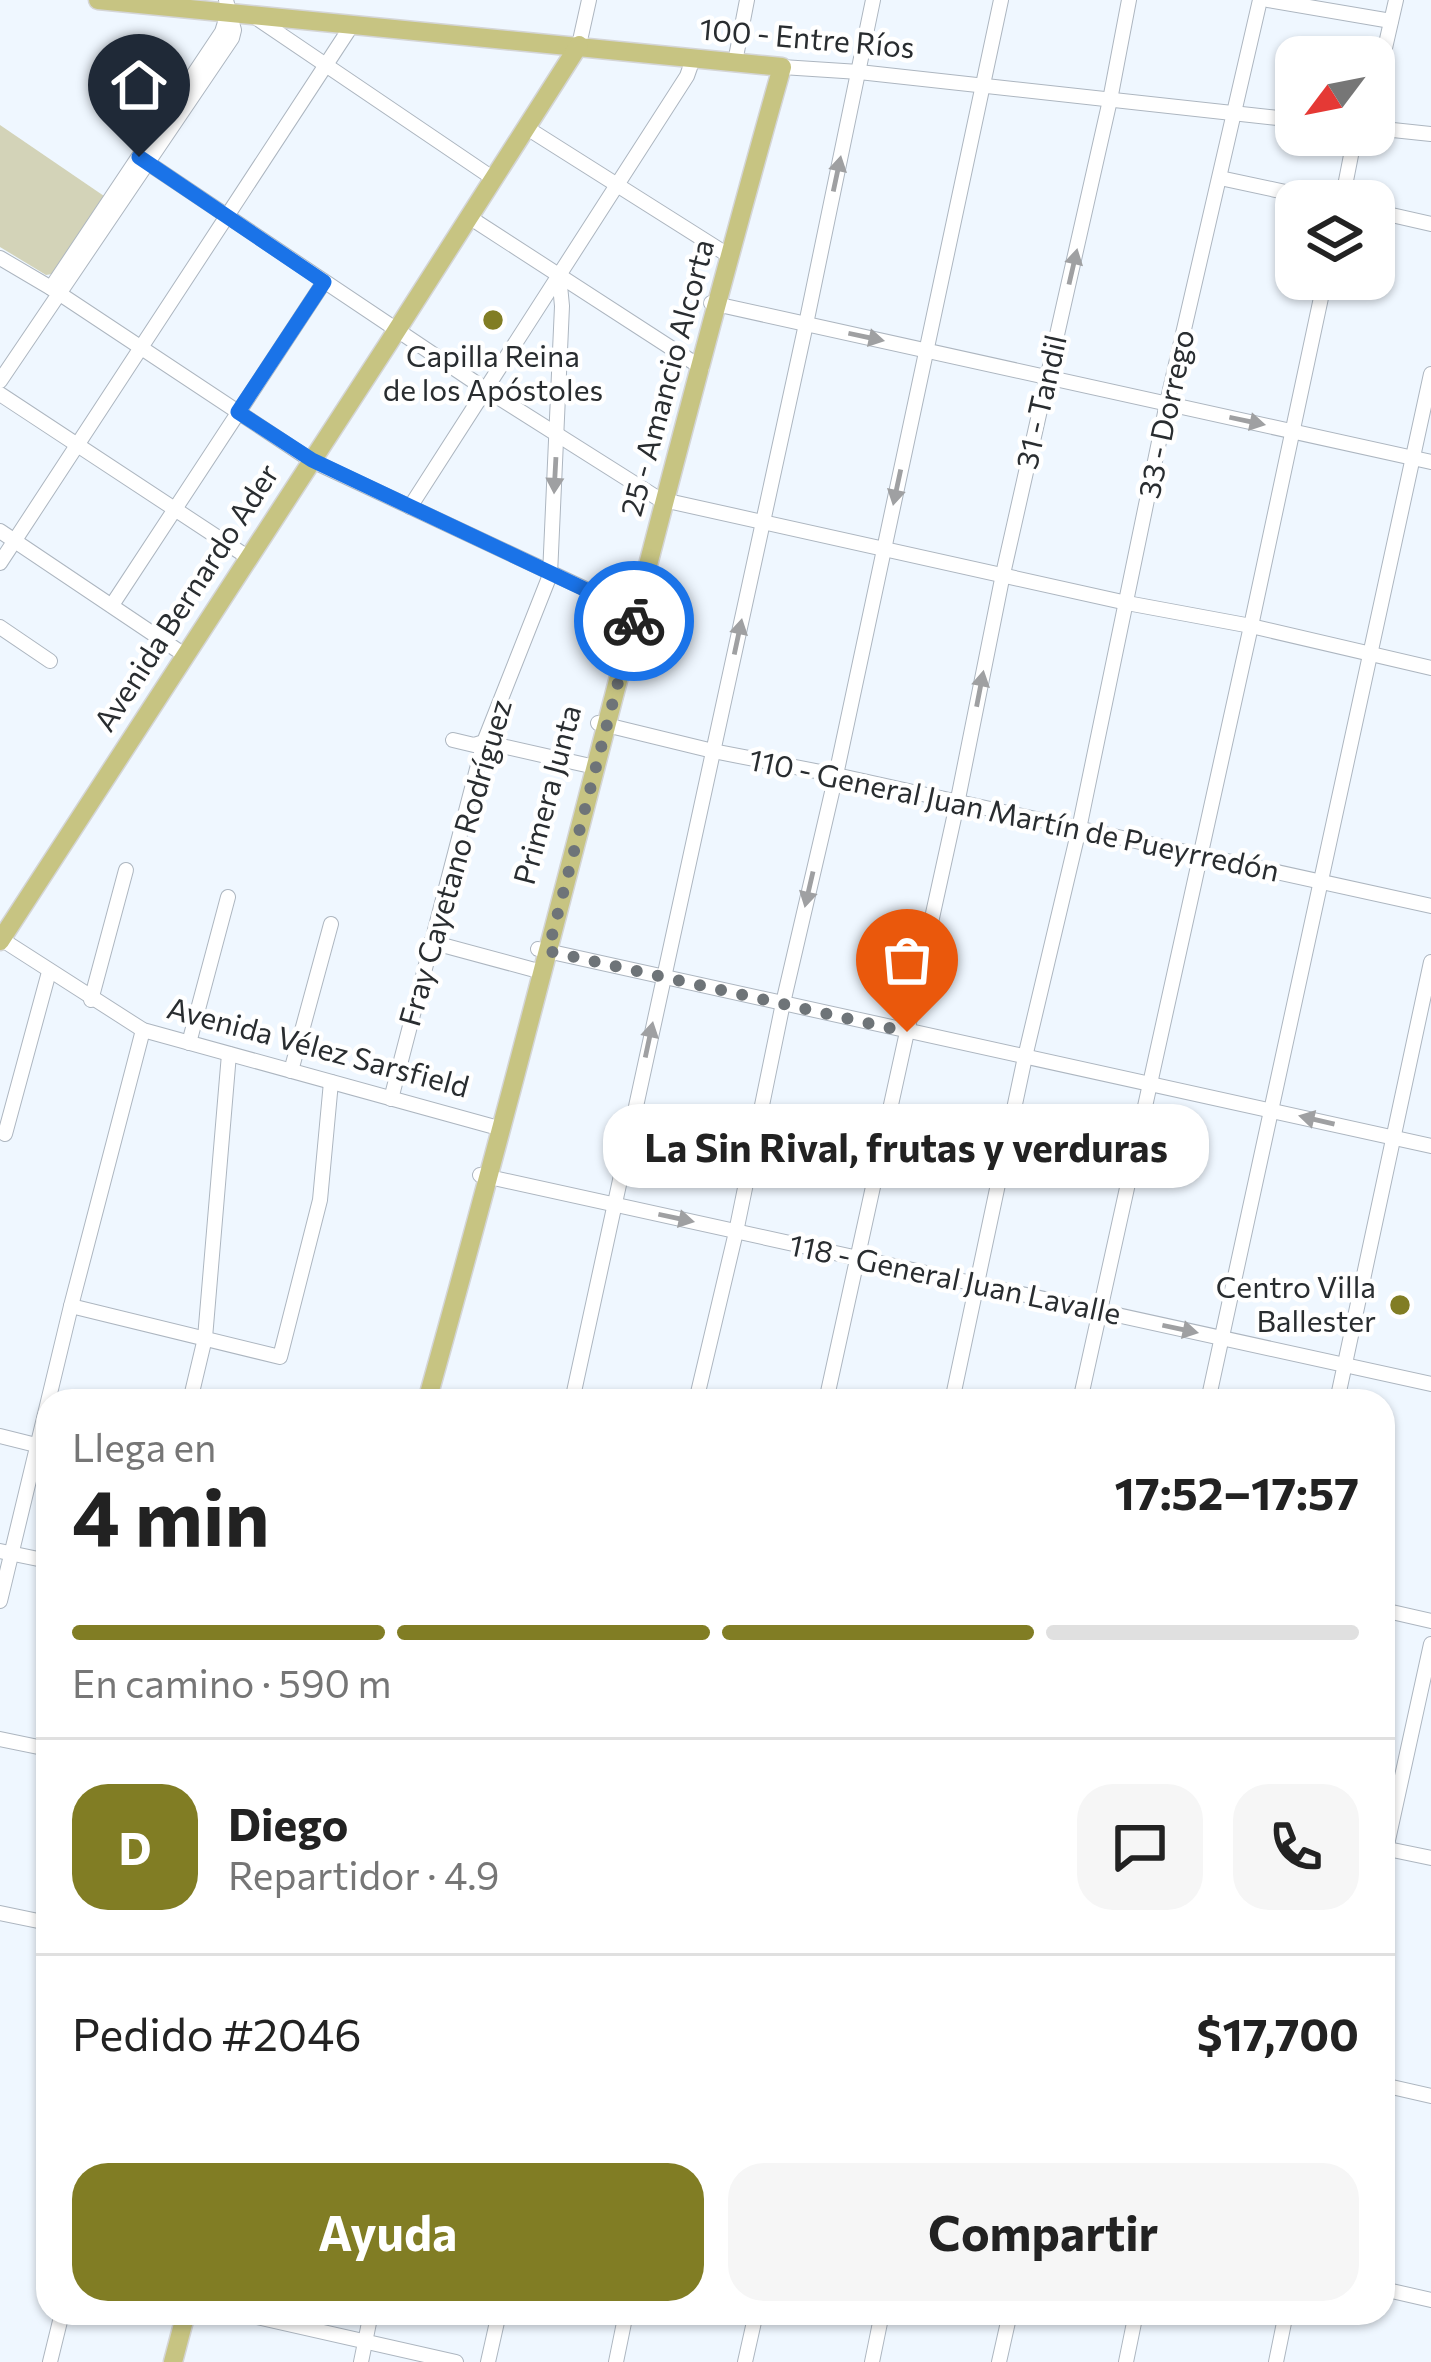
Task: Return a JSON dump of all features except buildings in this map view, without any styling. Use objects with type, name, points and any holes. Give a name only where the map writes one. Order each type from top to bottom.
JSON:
[{"type":"main road","name":"100 - Entre Ríos","points":[[98,0],[227,6],[252,15],[777,66]]},
{"type":"main road","name":"Avenida Bernardo Ader","points":[[0,940],[578,45]]},
{"type":"main road","name":"Primera Junta","points":[[423,1389],[497,1128],[777,66]]},
{"type":"main road","points":[[173,2362],[183,2325]]},
{"type":"main road","points":[[184,2362],[193,2325]]},
{"type":"street","points":[[578,45],[589,0]]},
{"type":"street","points":[[735,62],[747,0]]},
{"type":"street","points":[[575,1389],[873,0]]},
{"type":"street","points":[[699,1389],[1001,0]]},
{"type":"street","name":"31 - Tandil","points":[[829,1389],[1129,0]]},
{"type":"street","points":[[1264,0],[1391,21]]},
{"type":"street","name":"33 - Dorrego","points":[[955,1389],[1079,829],[1167,403],[1264,0]]},
{"type":"street","points":[[1388,36],[1396,0]]},
{"type":"street","points":[[0,381],[222,32],[227,6]]},
{"type":"street","points":[[252,15],[494,179]]},
{"type":"street","points":[[0,563],[352,25]]},
{"type":"street","points":[[410,507],[687,76],[693,59]]},
{"type":"street","name":"100 - Entre Ríos","points":[[777,66],[1275,118]]},
{"type":"street","points":[[526,128],[727,256]]},
{"type":"street","points":[[1395,130],[1431,134]]},
{"type":"street","points":[[143,159],[485,388],[663,500],[1431,668]]},
{"type":"street","points":[[1220,178],[1275,190]]},
{"type":"street","points":[[1395,216],[1431,224]]},
{"type":"street","points":[[469,218],[698,366]]},
{"type":"street","points":[[0,258],[312,460],[633,612]]},
{"type":"street","name":"Fray Cayetano Rodríguez","points":[[391,1099],[484,742],[550,574],[562,306],[559,275]]},
{"type":"street","points":[[112,605],[324,282]]},
{"type":"street","points":[[1082,1389],[1319,300]]},
{"type":"street","points":[[715,303],[1431,462]]},
{"type":"street","points":[[1210,1389],[1431,374]]},
{"type":"street","points":[[0,394],[249,558]]},
{"type":"street","points":[[0,532],[186,656]]},
{"type":"street","points":[[0,627],[50,661]]},
{"type":"street","name":"110 - General Juan Martín de Pueyrredón","points":[[602,725],[1431,906]]},
{"type":"street","points":[[453,740],[474,746],[484,742],[590,766]]},
{"type":"street","points":[[91,1000],[126,870]]},
{"type":"street","points":[[189,1043],[228,896]]},
{"type":"street","points":[[291,1071],[331,923]]},
{"type":"street","name":"Avenida Vélez Sarsfield","points":[[0,940],[143,1030],[497,1128]]},
{"type":"street","points":[[431,942],[663,976],[1431,1146]]},
{"type":"street","points":[[1340,1389],[1431,962]]},
{"type":"street","points":[[5,1134],[49,972]]},
{"type":"street","points":[[54,1389],[143,1030]]},
{"type":"street","points":[[193,1389],[205,1338],[229,1054]]},
{"type":"street","points":[[71,1306],[280,1357],[320,1201],[331,1082]]},
{"type":"street","name":"118 - General Juan Lavalle","points":[[484,1176],[1431,1384]]},
{"type":"street","points":[[0,1436],[36,1445]]},
{"type":"street","points":[[0,1601],[5,1551],[36,1464]]},
{"type":"street","points":[[5,1551],[36,1558]]},
{"type":"street","points":[[1395,1613],[1431,1621]]},
{"type":"street","points":[[1395,1804],[1431,1644]]},
{"type":"street","points":[[0,1739],[36,1746]]},
{"type":"street","points":[[1395,1854],[1431,1858]]},
{"type":"street","points":[[0,1913],[36,1920]]},
{"type":"street","points":[[1395,2088],[1431,2096]]},
{"type":"street","points":[[1395,2292],[1431,2300]]},
{"type":"street","points":[[50,2362],[59,2325]]},
{"type":"street","points":[[291,2325],[456,2362]]},
{"type":"street","points":[[361,2362],[369,2325]]},
{"type":"street","points":[[488,2362],[496,2325]]},
{"type":"street","points":[[616,2362],[624,2325]]},
{"type":"street","points":[[745,2362],[753,2325]]},
{"type":"street","points":[[872,2362],[880,2325]]},
{"type":"street","points":[[999,2362],[1007,2325]]},
{"type":"street","points":[[1126,2362],[1134,2325]]},
{"type":"street","points":[[1276,2362],[1284,2325]]},
{"type":"green space","points":[[0,125],[104,196],[52,274],[46,275],[0,247]]},
{"type":"way so far","points":[[634,621],[548,951],[907,1032]]},
{"type":"place","name":"Capilla Reina de los Apóstoles","points":[[493,320]]},
{"type":"place","name":"La Sin Rival, frutas y verduras","points":[[907,1032]]},
{"type":"place","name":"Centro Villa Ballester","points":[[1400,1305]]},
{"type":"route","points":[[139,157],[324,282],[238,412],[312,460],[637,614],[634,621]]}]
